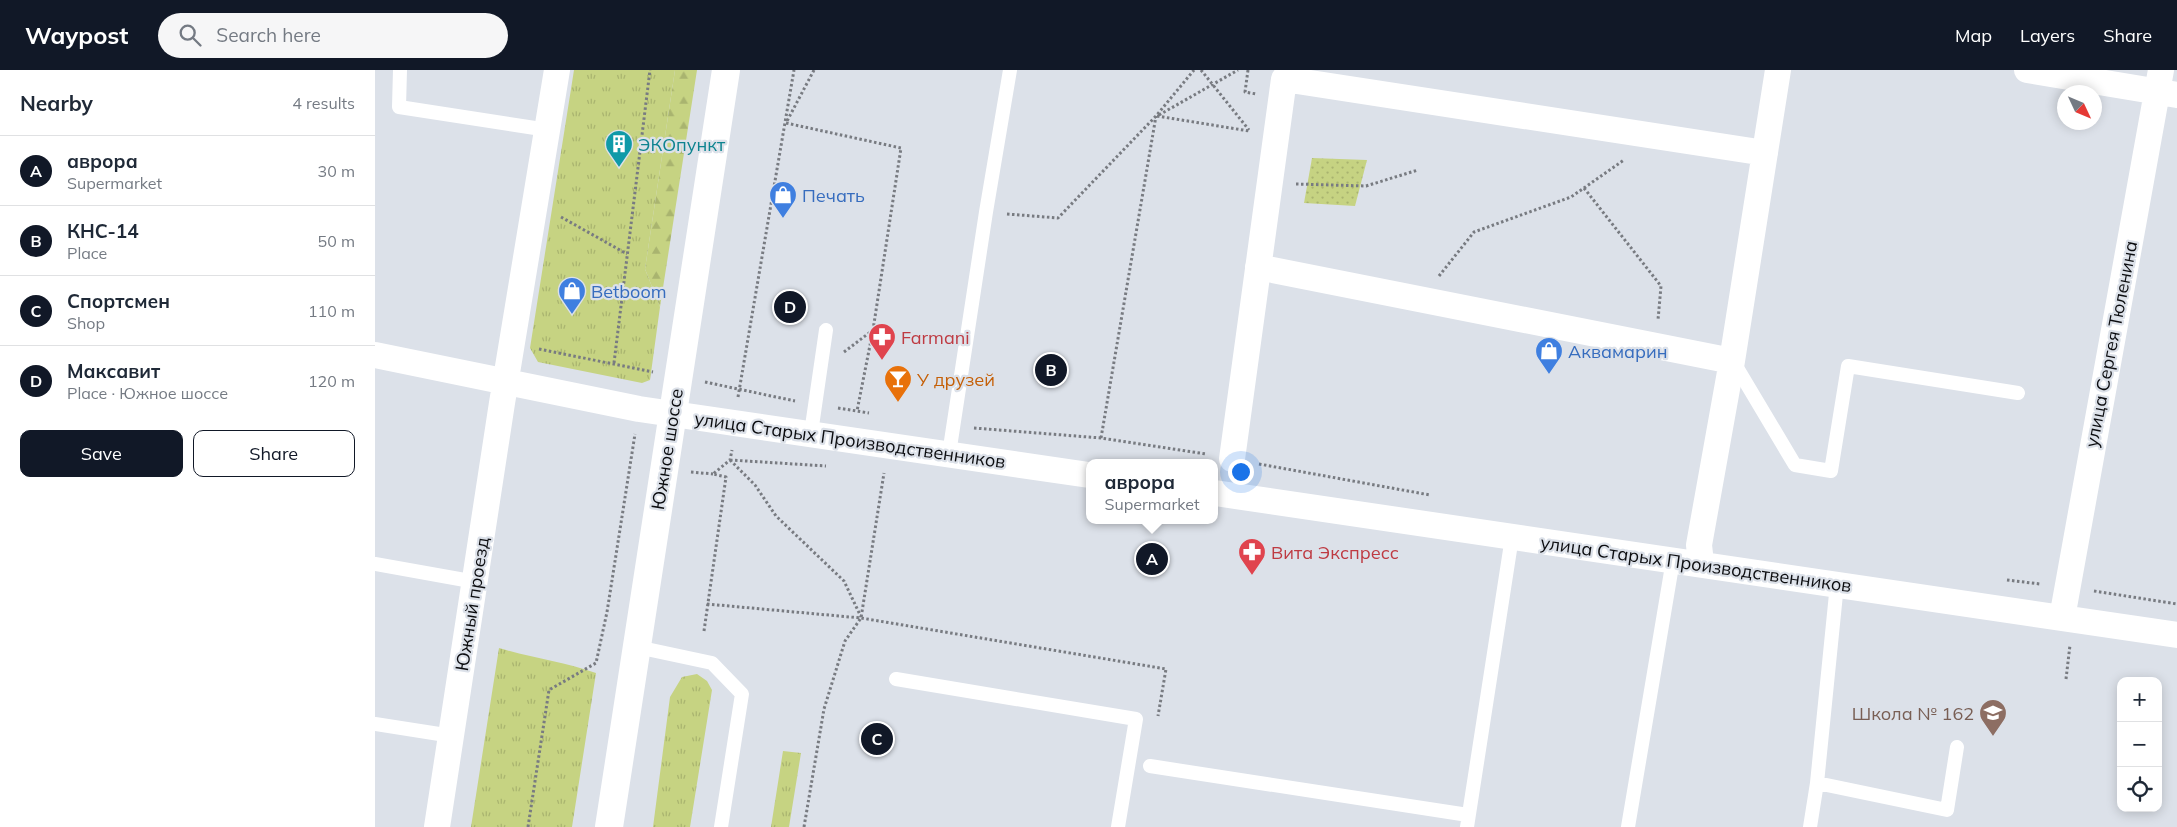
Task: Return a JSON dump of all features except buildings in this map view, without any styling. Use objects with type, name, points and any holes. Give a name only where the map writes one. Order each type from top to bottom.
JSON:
[{"type":"main road","name":"Южное шоссе","points":[[609,827],[726,70]]},
{"type":"street","name":"Южный проезд","points":[[437,827],[476,582],[505,381],[513,344],[557,70]]},
{"type":"street","points":[[1701,563],[1699,545],[1733,361],[1778,70]]},
{"type":"street","points":[[2027,70],[2166,85]]},
{"type":"street","points":[[1233,459],[1285,79],[1765,153]]},
{"type":"street","name":"улица Сергея Тюленина","points":[[2062,618],[2066,587],[2166,85]]},
{"type":"street","points":[[1258,267],[1733,361]]},
{"type":"street","name":"улица Старых Производственников","points":[[375,355],[639,409],[1086,474]]},
{"type":"street","name":"улица Старых Производственников","points":[[1218,493],[1701,563],[2177,635]]},
{"type":"lane","points":[[400,70],[399,107],[547,130]]},
{"type":"lane","points":[[949,454],[986,212],[1011,70]]},
{"type":"lane","points":[[811,434],[826,330]]},
{"type":"lane","points":[[1733,361],[1795,465],[1831,471],[1848,366],[2018,393]]},
{"type":"lane","points":[[1150,766],[1468,821],[1512,537]]},
{"type":"lane","points":[[1628,827],[1673,560]]},
{"type":"lane","points":[[375,564],[476,582]]},
{"type":"lane","points":[[1810,827],[1817,783],[1837,584]]},
{"type":"lane","points":[[637,647],[713,663],[742,694],[721,827]]},
{"type":"lane","points":[[896,679],[1136,719],[1118,827]]},
{"type":"lane","points":[[375,724],[452,736]]},
{"type":"lane","points":[[1817,783],[1947,810],[1957,747]]},
{"type":"path","points":[[614,363],[650,70]]},
{"type":"path","points":[[704,631],[726,477],[713,474],[730,460],[737,423],[739,388],[794,70]]},
{"type":"path","points":[[786,123],[814,70]]},
{"type":"path","points":[[986,212],[1058,218],[1156,116],[1194,70]]},
{"type":"path","points":[[1201,70],[1251,131]]},
{"type":"path","points":[[1156,116],[1237,70]]},
{"type":"path","points":[[1245,92],[1248,70]]},
{"type":"path","points":[[1156,116],[1257,132]]},
{"type":"path","points":[[1101,438],[1156,116]]},
{"type":"path","points":[[786,123],[901,148],[873,330],[857,411]]},
{"type":"path","points":[[1421,299],[1474,232],[1571,198],[1657,136]]},
{"type":"path","points":[[1270,184],[1366,186],[1418,170]]},
{"type":"path","points":[[1584,188],[1661,286],[1655,345]]},
{"type":"path","points":[[536,202],[627,254]]},
{"type":"path","points":[[820,370],[873,330]]},
{"type":"path","points":[[513,344],[739,388],[814,405],[875,414]]},
{"type":"path","points":[[528,827],[549,690],[596,663],[607,612],[639,409]]},
{"type":"path","points":[[953,426],[1101,438],[1233,459],[1437,496]]},
{"type":"path","points":[[730,460],[755,485],[776,516],[844,581],[861,618]]},
{"type":"path","points":[[804,827],[824,710],[845,641],[861,618],[885,470]]},
{"type":"path","points":[[1997,579],[2066,587],[2177,604]]},
{"type":"path","points":[[707,604],[861,618],[1166,669],[1158,717]]},
{"type":"green space","points":[[574,70],[675,70],[645,269],[660,307],[650,380],[642,383],[538,362],[530,348]]},
{"type":"green space","points":[[675,70],[697,70],[660,307],[645,269]]},
{"type":"green space","points":[[1312,158],[1367,160],[1355,206],[1304,203]]},
{"type":"green space","points":[[499,648],[596,673],[572,827],[471,827]]},
{"type":"green space","points":[[697,674],[707,681],[712,690],[690,827],[653,827],[670,697],[682,677]]},
{"type":"green space","points":[[783,751],[801,753],[789,827],[771,827]]},
{"type":"place","name":"ЭКОпункт","points":[[619,168]]},
{"type":"place","name":"Печать","points":[[783,219]]},
{"type":"place","name":"Максавит","points":[[790,307]]},
{"type":"place","name":"Betboom","points":[[572,315]]},
{"type":"place","name":"Farmani","points":[[882,361]]},
{"type":"place","name":"КНС-14","points":[[1051,370]]},
{"type":"place","name":"Аквамарин","points":[[1549,375]]},
{"type":"place","name":"У друзей","points":[[898,403]]},
{"type":"place","name":"аврора","points":[[1152,559]]},
{"type":"place","name":"Вита Экспресс","points":[[1252,576]]},
{"type":"place","name":"Школа № 162","points":[[1993,737]]},
{"type":"place","name":"Спортсмен","points":[[877,739]]}]
